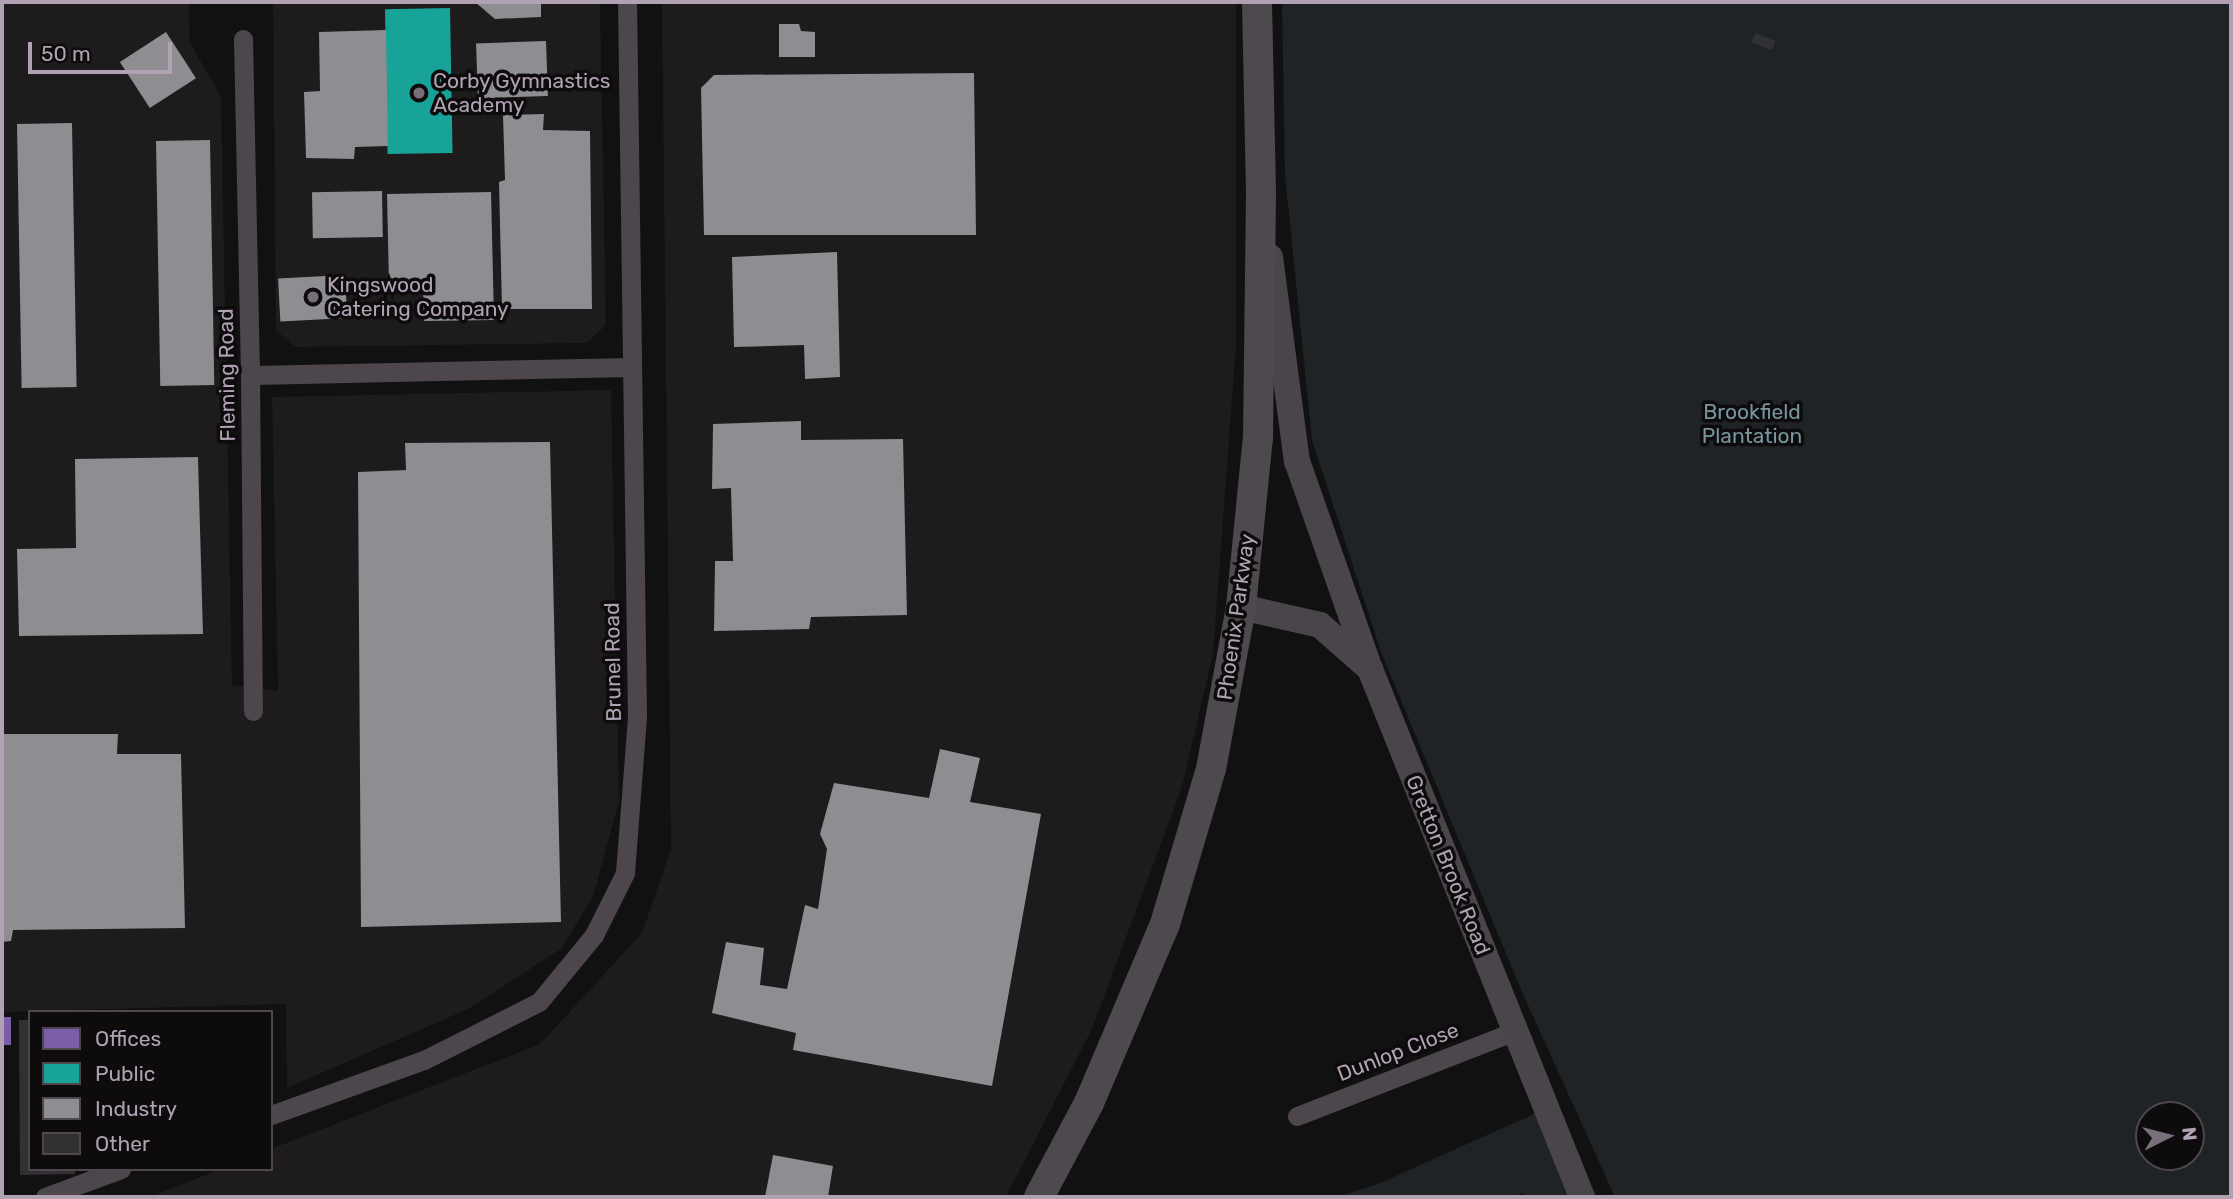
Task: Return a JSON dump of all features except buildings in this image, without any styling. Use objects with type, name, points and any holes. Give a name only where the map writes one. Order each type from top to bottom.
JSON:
[{"type":"main road","name":"Phoenix Parkway","points":[[1038,1197],[1089,1103],[1165,924],[1211,769],[1241,607],[1258,438],[1261,193],[1257,2]]},
{"type":"street","name":"Brunel Road","points":[[273,1114],[424,1059],[540,1002],[594,935],[625,873],[637,739],[627,2]]},
{"type":"street","name":"Fleming Road","points":[[243,39],[253,710]]},
{"type":"street","points":[[1261,193],[1297,461],[1370,669]]},
{"type":"street","points":[[250,374],[631,368]]},
{"type":"street","name":"Gretton Brook Road","points":[[1241,607],[1320,625],[1370,669],[1581,1197]]},
{"type":"street","name":"Dunlop Close","points":[[1297,1116],[1515,1031]]},
{"type":"street","points":[[45,1197],[113,1171]]},
{"type":"shaded area","points":[[2,2],[189,2],[190,43],[221,96],[232,685],[278,691],[272,397],[611,390],[619,801],[593,897],[561,949],[468,1009],[287,1088],[286,1004],[2,1012]]},
{"type":"shaded area","points":[[189,2],[600,2],[606,325],[587,343],[295,347],[276,330],[273,3]]},
{"type":"shaded area","points":[[662,2],[1236,2],[1236,346],[1213,654],[1182,787],[1092,1029],[1006,1197],[150,1197],[216,1171],[273,1171],[273,1148],[540,1044],[642,933],[671,849]]},
{"type":"green space","name":"Brookfield Plantation","points":[[1282,2],[2231,2],[2231,1197],[1615,1197],[1522,992],[1381,652],[1312,440],[1285,175]]},
{"type":"green space","points":[[1536,1113],[1572,1197],[1524,1197],[1522,1193],[1512,1197],[1337,1197],[1378,1184]]},
{"type":"place","name":"Corby Gymnastics Academy","points":[[419,93]]},
{"type":"place","name":"Kingswood Catering Company","points":[[313,297]]}]
